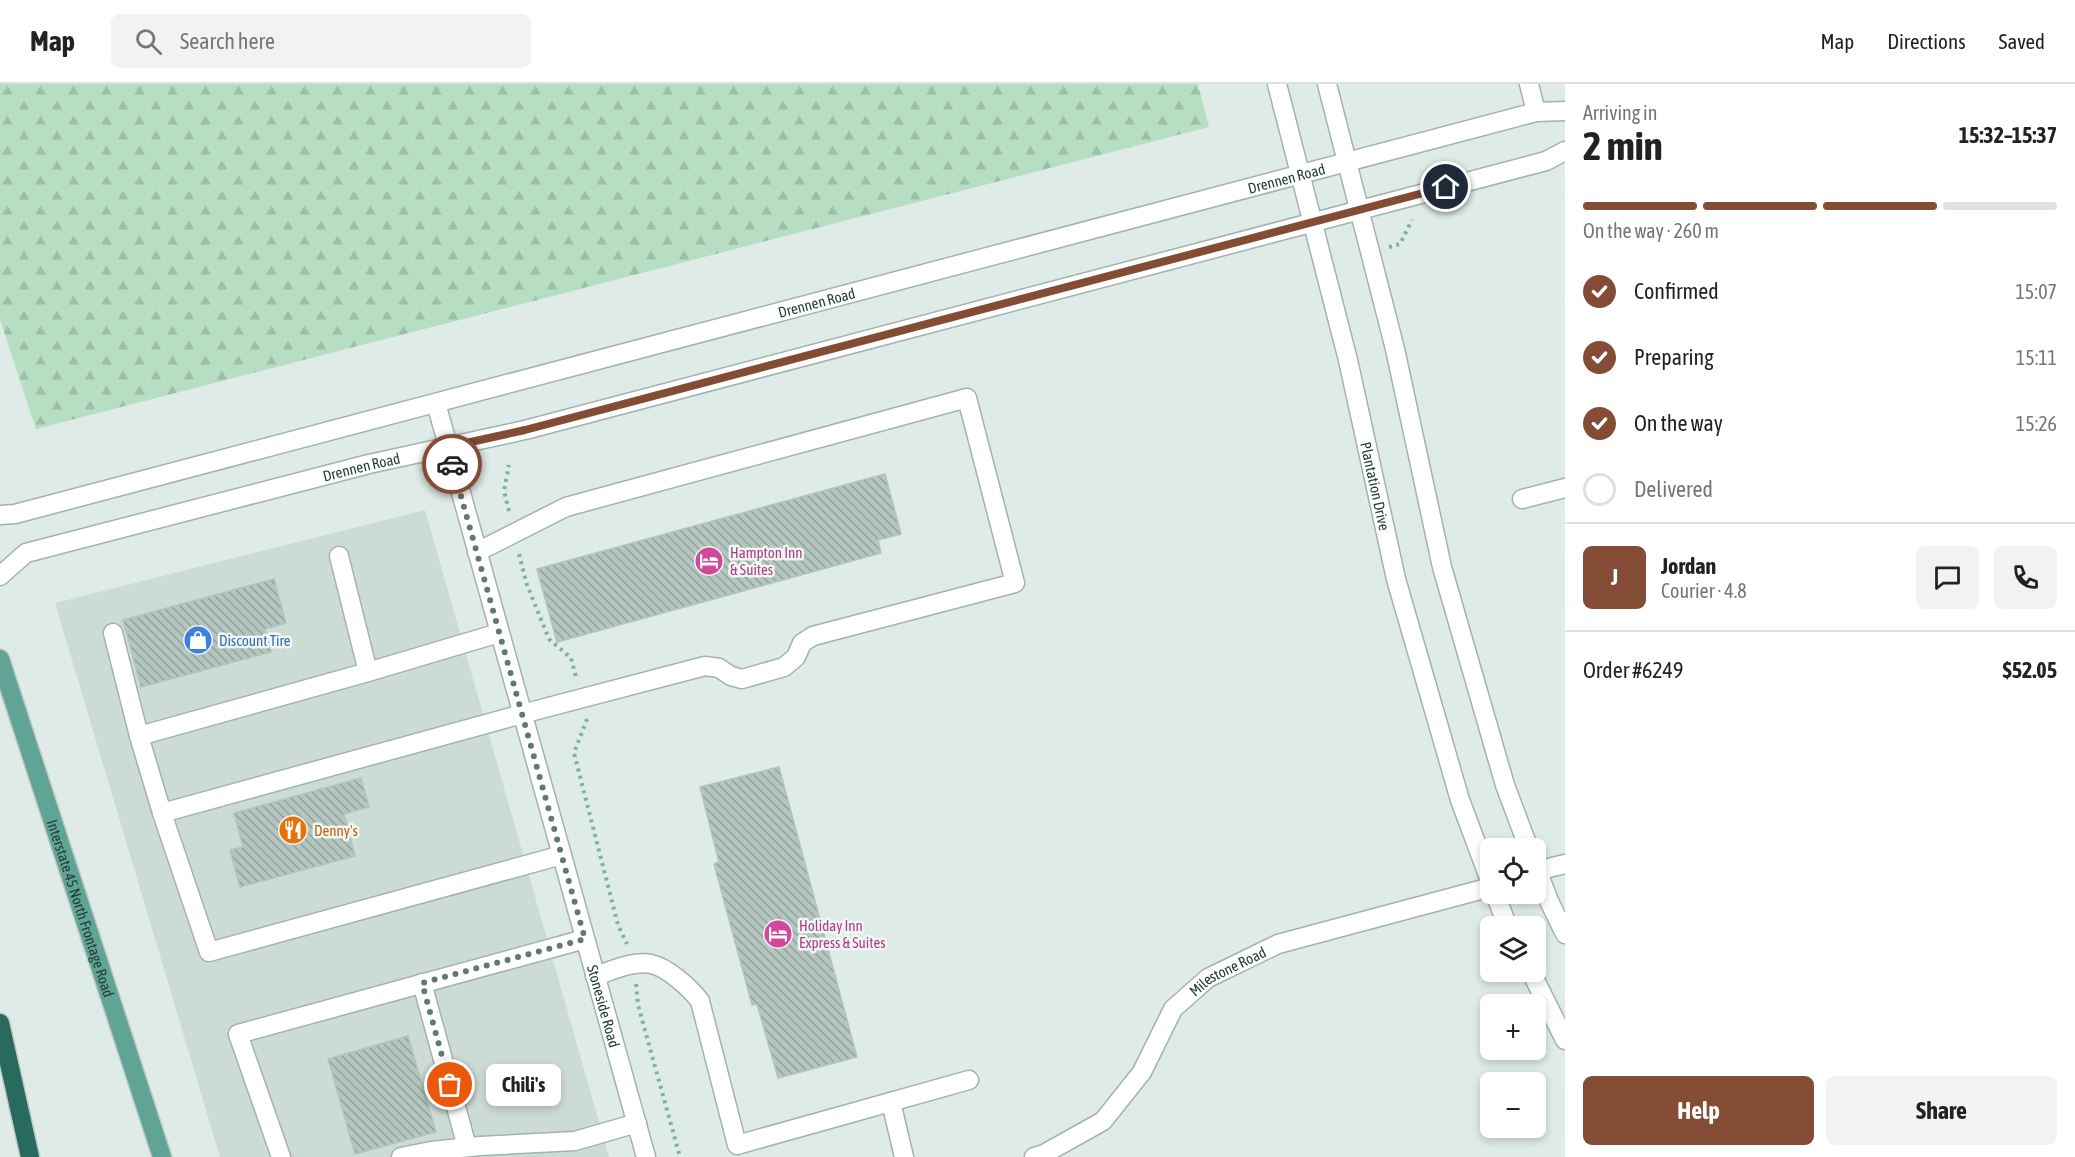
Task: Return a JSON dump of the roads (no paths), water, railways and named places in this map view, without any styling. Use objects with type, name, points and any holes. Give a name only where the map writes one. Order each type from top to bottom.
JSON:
[{"type":"highway","points":[[0,1023],[29,1157]]},
{"type":"highway","points":[[0,1072],[29,1157]]},
{"type":"main road","name":"Interstate 45 North Frontage Road","points":[[0,659],[162,1157]]},
{"type":"street","name":"Plantation Drive","points":[[1277,84],[1348,360],[1396,579],[1460,800],[1480,855]]},
{"type":"street","points":[[1327,84],[1395,349],[1442,567],[1505,785],[1525,838]]},
{"type":"street","points":[[1529,84],[1536,112]]},
{"type":"street","name":"Drennen Road","points":[[0,515],[15,514],[1536,112],[1565,111]]},
{"type":"street","name":"Drennen Road","points":[[0,576],[26,553],[358,467],[525,430],[1546,161],[1565,151]]},
{"type":"street","points":[[162,813],[705,666],[719,668],[730,676],[742,679],[784,667],[796,657],[802,643],[813,636],[1015,583],[967,398],[566,507],[477,552]]},
{"type":"street","name":"Stoneside Road","points":[[436,403],[646,1157]]},
{"type":"street","points":[[1522,499],[1565,488]]},
{"type":"street","points":[[339,556],[368,672]]},
{"type":"street","points":[[113,633],[139,736],[162,813],[209,952],[562,855]]},
{"type":"street","points":[[139,736],[499,633]]},
{"type":"street","points":[[1546,868],[1565,864]]},
{"type":"street","name":"Milestone Road","points":[[1034,1157],[1044,1154],[1103,1121],[1142,1072],[1173,1009],[1208,978],[1278,944],[1480,888]]},
{"type":"street","points":[[1546,894],[1565,934]]},
{"type":"street","points":[[281,1157],[238,1034],[585,939]]},
{"type":"street","points":[[595,976],[632,965],[651,964],[690,988],[700,1001],[737,1145],[969,1080]]},
{"type":"street","points":[[1536,982],[1565,1040]]},
{"type":"street","points":[[422,983],[466,1147]]},
{"type":"street","points":[[891,1102],[904,1157]]},
{"type":"street","points":[[401,1157],[466,1147],[575,1141],[637,1123]]},
{"type":"place","name":"Hampton Inn & Suites","points":[[709,561]]},
{"type":"place","name":"Discount Tire","points":[[198,640]]},
{"type":"place","name":"Denny's","points":[[293,830]]},
{"type":"place","name":"Holiday Inn Express & Suites","points":[[778,934]]},
{"type":"place","name":"Chili's","points":[[450,1085]]}]
